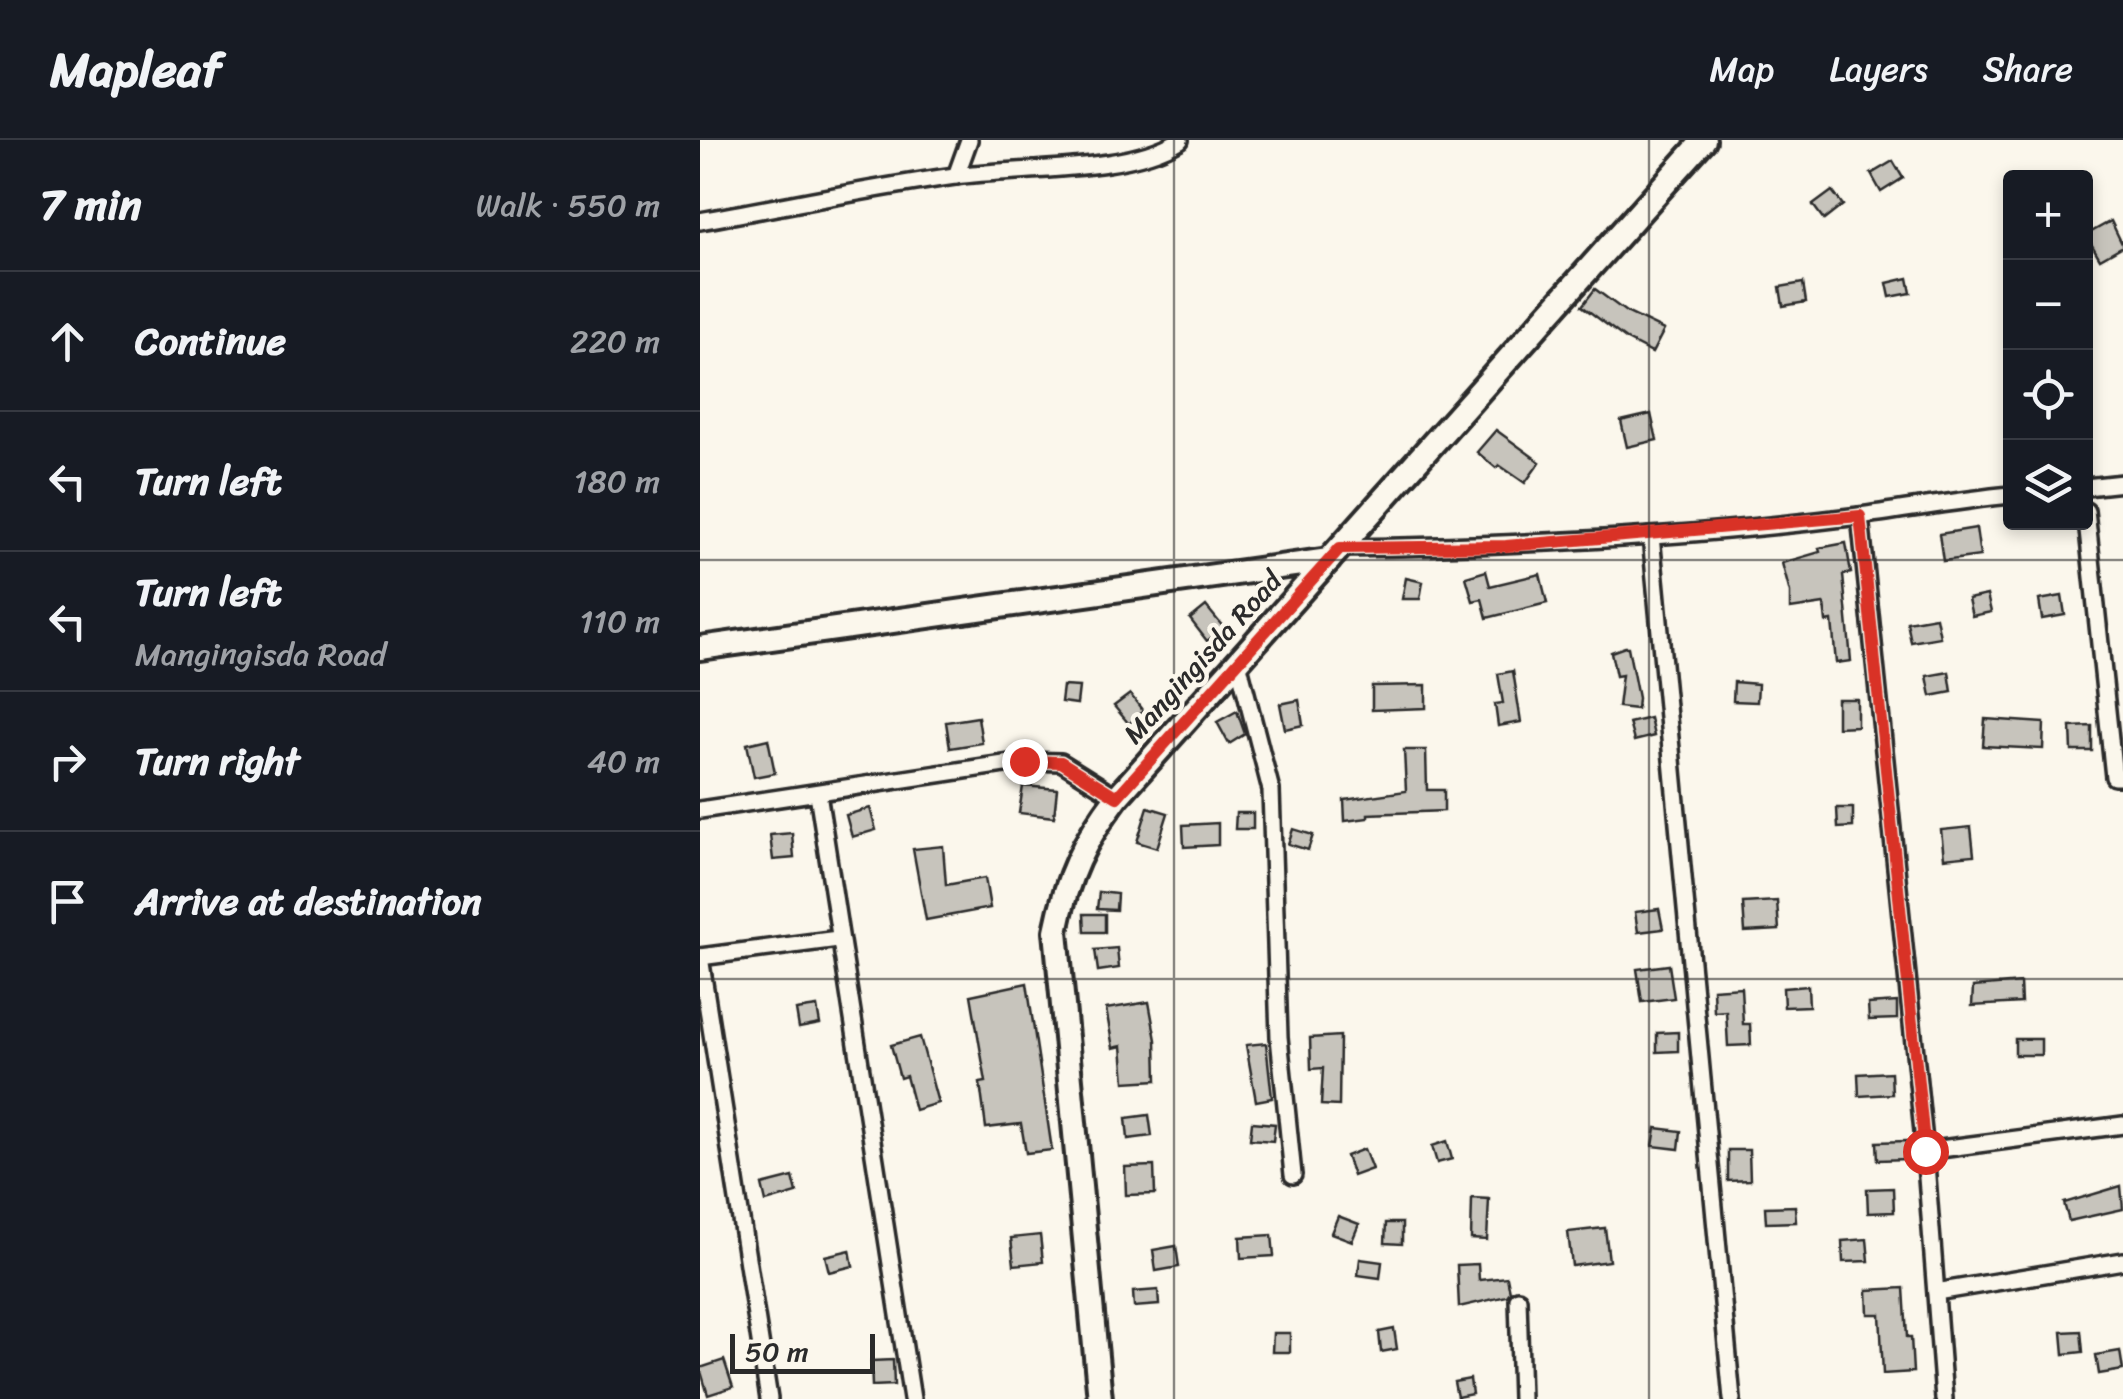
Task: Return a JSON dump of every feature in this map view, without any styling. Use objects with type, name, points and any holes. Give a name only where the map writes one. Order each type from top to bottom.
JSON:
[{"type":"street","points":[[956,176],[969,140]]},
{"type":"street","points":[[700,222],[956,176],[1115,161],[1180,140]]},
{"type":"street","name":"Mangingisda Road","points":[[1100,1399],[1056,931],[1064,890],[1079,852],[1117,797],[1704,140]]},
{"type":"street","points":[[2093,486],[2123,483]]},
{"type":"street","points":[[700,648],[1334,554],[1650,536],[1860,516],[2003,496]]},
{"type":"street","points":[[1860,516],[1925,1151],[1944,1399]]},
{"type":"street","points":[[2088,530],[2114,778],[2123,777]]},
{"type":"street","points":[[1650,536],[1732,1399]]},
{"type":"street","points":[[1238,662],[1271,790],[1279,1037],[1293,1175]]},
{"type":"street","points":[[700,810],[1051,760],[1076,769],[1117,797]]},
{"type":"street","points":[[818,793],[912,1399]]},
{"type":"street","points":[[769,1399],[700,957],[838,938]]},
{"type":"street","points":[[1925,1151],[2123,1125]]},
{"type":"street","points":[[1936,1292],[2123,1261]]},
{"type":"street","points":[[1518,1299],[1520,1399]]},
{"type":"building","points":[[1893,161],[1903,178],[1881,192],[1871,174]]},
{"type":"building","points":[[1832,191],[1843,205],[1824,220],[1813,205]]},
{"type":"building","points":[[2111,221],[2123,246],[2100,259],[2093,247],[2093,231]]},
{"type":"building","points":[[1908,278],[1911,293],[1890,297],[1887,283]]},
{"type":"building","points":[[1803,283],[1806,302],[1783,306],[1780,287]]},
{"type":"building","points":[[1595,289],[1626,312],[1664,330],[1652,353],[1627,340],[1582,306]]},
{"type":"building","points":[[1651,414],[1657,440],[1627,447],[1621,421]]},
{"type":"building","points":[[1496,430],[1540,462],[1525,483],[1499,465],[1496,468],[1477,452]]},
{"type":"building","points":[[1976,528],[1980,556],[1943,561],[1939,534]]},
{"type":"building","points":[[1846,543],[1851,573],[1843,575],[1851,661],[1836,663],[1832,621],[1826,622],[1824,604],[1790,609],[1782,563],[1820,552],[1819,548]]},
{"type":"building","points":[[1486,571],[1490,586],[1540,574],[1547,603],[1487,618],[1482,599],[1473,601],[1466,577]]},
{"type":"building","points":[[1406,578],[1423,582],[1420,599],[1402,599]]},
{"type":"building","points":[[1987,595],[1991,612],[1972,616],[1968,599]]},
{"type":"building","points":[[2062,596],[2065,615],[2042,619],[2039,600]]},
{"type":"building","points":[[1206,606],[1224,628],[1207,641],[1190,619]]},
{"type":"building","points":[[1936,617],[1940,637],[1911,642],[1907,622]]},
{"type":"building","points":[[1625,647],[1638,698],[1637,709],[1618,707],[1622,675],[1616,676],[1611,652]]},
{"type":"building","points":[[1513,671],[1521,722],[1498,726],[1495,704],[1503,703],[1498,674]]},
{"type":"building","points":[[1949,672],[1952,692],[1931,696],[1927,676]]},
{"type":"building","points":[[1734,682],[1758,684],[1757,702],[1733,701]]},
{"type":"building","points":[[1426,685],[1426,708],[1372,710],[1372,686]]},
{"type":"building","points":[[1063,686],[1079,687],[1077,704],[1061,702]]},
{"type":"building","points":[[1130,694],[1143,711],[1129,724],[1114,706]]},
{"type":"building","points":[[1837,699],[1857,699],[1857,726],[1837,727]]},
{"type":"building","points":[[1299,700],[1303,725],[1285,729],[1280,704]]},
{"type":"building","points":[[1237,711],[1245,734],[1229,744],[1217,722]]},
{"type":"building","points":[[978,717],[982,743],[950,748],[946,722]]},
{"type":"building","points":[[1650,718],[1654,736],[1634,741],[1629,723]]},
{"type":"building","points":[[1985,719],[2044,723],[2043,749],[1983,746]]},
{"type":"building","points":[[2092,726],[2092,751],[2072,751],[2071,727]]},
{"type":"building","points":[[768,739],[775,773],[754,777],[747,744]]},
{"type":"building","points":[[1404,750],[1426,750],[1427,790],[1444,790],[1444,811],[1368,814],[1368,818],[1345,821],[1344,800],[1406,791]]},
{"type":"building","points":[[1023,786],[1057,789],[1054,817],[1019,813]]},
{"type":"building","points":[[1148,807],[1168,813],[1157,848],[1137,842]]},
{"type":"building","points":[[870,808],[876,830],[852,837],[846,815]]},
{"type":"building","points":[[1837,808],[1853,808],[1853,827],[1838,828]]},
{"type":"building","points":[[1236,813],[1253,813],[1253,829],[1235,829]]},
{"type":"building","points":[[1218,823],[1218,845],[1184,847],[1183,825]]},
{"type":"building","points":[[1971,827],[1974,855],[1944,858],[1941,830]]},
{"type":"building","points":[[1293,829],[1313,835],[1308,850],[1288,844]]},
{"type":"building","points":[[792,833],[794,858],[773,860],[770,835]]},
{"type":"building","points":[[943,846],[946,885],[985,878],[990,908],[926,920],[913,849]]},
{"type":"building","points":[[1099,892],[1117,894],[1116,910],[1097,909]]},
{"type":"building","points":[[1777,901],[1779,930],[1745,932],[1743,903]]},
{"type":"building","points":[[1659,909],[1663,929],[1638,932],[1635,912]]},
{"type":"building","points":[[1084,914],[1105,914],[1105,932],[1085,932]]},
{"type":"building","points":[[1117,948],[1119,968],[1098,971],[1095,950]]},
{"type":"building","points":[[1669,965],[1674,998],[1642,1002],[1637,969]]},
{"type":"building","points":[[1027,983],[1052,1150],[1026,1153],[1021,1124],[986,1128],[980,1083],[986,1082],[971,995]]},
{"type":"building","points":[[2020,983],[2021,1003],[1972,1006],[1973,987]]},
{"type":"building","points":[[1808,986],[1809,1006],[1784,1007],[1783,988]]},
{"type":"building","points":[[1741,987],[1743,1024],[1750,1024],[1751,1045],[1728,1046],[1726,1011],[1714,1012],[1713,989]]},
{"type":"building","points":[[1149,1002],[1156,1040],[1157,1080],[1125,1082],[1122,1046],[1113,1048],[1106,1009]]},
{"type":"building","points":[[1897,1002],[1897,1019],[1869,1020],[1868,1004]]},
{"type":"building","points":[[817,1007],[820,1024],[799,1028],[796,1010]]},
{"type":"building","points":[[1678,1032],[1678,1051],[1657,1052],[1657,1033]]},
{"type":"building","points":[[1340,1036],[1339,1106],[1321,1105],[1323,1068],[1311,1069],[1310,1038]]},
{"type":"building","points":[[920,1037],[938,1103],[915,1110],[906,1076],[900,1078],[891,1045]]},
{"type":"building","points":[[2015,1039],[2041,1039],[2041,1055],[2015,1055]]},
{"type":"building","points":[[1266,1043],[1272,1098],[1256,1101],[1246,1045]]},
{"type":"building","points":[[1891,1072],[1892,1094],[1859,1096],[1858,1074]]},
{"type":"building","points":[[1149,1115],[1152,1136],[1128,1139],[1126,1118]]},
{"type":"building","points":[[1252,1122],[1275,1124],[1273,1141],[1250,1139]]},
{"type":"building","points":[[1656,1128],[1681,1131],[1679,1149],[1653,1146]]},
{"type":"building","points":[[1447,1141],[1452,1159],[1437,1163],[1432,1146]]},
{"type":"building","points":[[1906,1141],[1907,1159],[1878,1160],[1877,1142]]},
{"type":"building","points":[[1364,1149],[1372,1169],[1353,1176],[1346,1156]]},
{"type":"building","points":[[1728,1150],[1749,1150],[1750,1180],[1728,1181]]},
{"type":"building","points":[[1154,1166],[1155,1194],[1126,1195],[1125,1167]]},
{"type":"building","points":[[793,1177],[797,1193],[766,1202],[762,1185]]},
{"type":"building","points":[[2121,1186],[2123,1209],[2069,1221],[2064,1203]]},
{"type":"building","points":[[1893,1188],[1894,1212],[1868,1213],[1867,1189]]},
{"type":"building","points":[[1472,1198],[1489,1199],[1487,1240],[1471,1239]]},
{"type":"building","points":[[1795,1206],[1796,1222],[1766,1223],[1765,1207]]},
{"type":"building","points":[[1338,1216],[1359,1224],[1352,1241],[1331,1233]]},
{"type":"building","points":[[1386,1223],[1402,1223],[1402,1244],[1385,1243]]},
{"type":"building","points":[[1605,1228],[1609,1261],[1572,1266],[1568,1232]]},
{"type":"building","points":[[1040,1235],[1043,1262],[1014,1265],[1011,1238]]},
{"type":"building","points":[[1272,1235],[1274,1256],[1241,1258],[1240,1237]]},
{"type":"building","points":[[1867,1239],[1869,1261],[1843,1262],[1842,1241]]},
{"type":"building","points":[[1176,1246],[1179,1267],[1156,1271],[1153,1250]]},
{"type":"building","points":[[850,1250],[853,1266],[829,1272],[825,1256]]},
{"type":"building","points":[[1360,1259],[1382,1262],[1380,1278],[1358,1275]]},
{"type":"building","points":[[1478,1264],[1479,1280],[1507,1277],[1510,1292],[1459,1307],[1457,1265]]},
{"type":"building","points":[[1904,1288],[1913,1372],[1883,1374],[1880,1314],[1868,1314],[1867,1290]]},
{"type":"building","points":[[1158,1290],[1159,1305],[1134,1307],[1133,1292]]},
{"type":"building","points":[[1394,1329],[1397,1349],[1381,1352],[1379,1332]]},
{"type":"building","points":[[2081,1331],[2083,1352],[2064,1354],[2062,1332]]},
{"type":"building","points":[[1273,1333],[1290,1333],[1290,1352],[1272,1352]]},
{"type":"building","points":[[2120,1351],[2123,1370],[2099,1374],[2096,1355]]},
{"type":"building","points":[[724,1360],[733,1387],[708,1395],[700,1368]]},
{"type":"building","points":[[893,1360],[894,1385],[872,1386],[871,1361]]},
{"type":"building","points":[[1470,1379],[1472,1394],[1457,1397],[1454,1382]]},
{"type":"route","points":[[1024,761],[1061,762],[1117,797],[1340,548],[1506,546],[1860,516],[1925,1151]]}]
